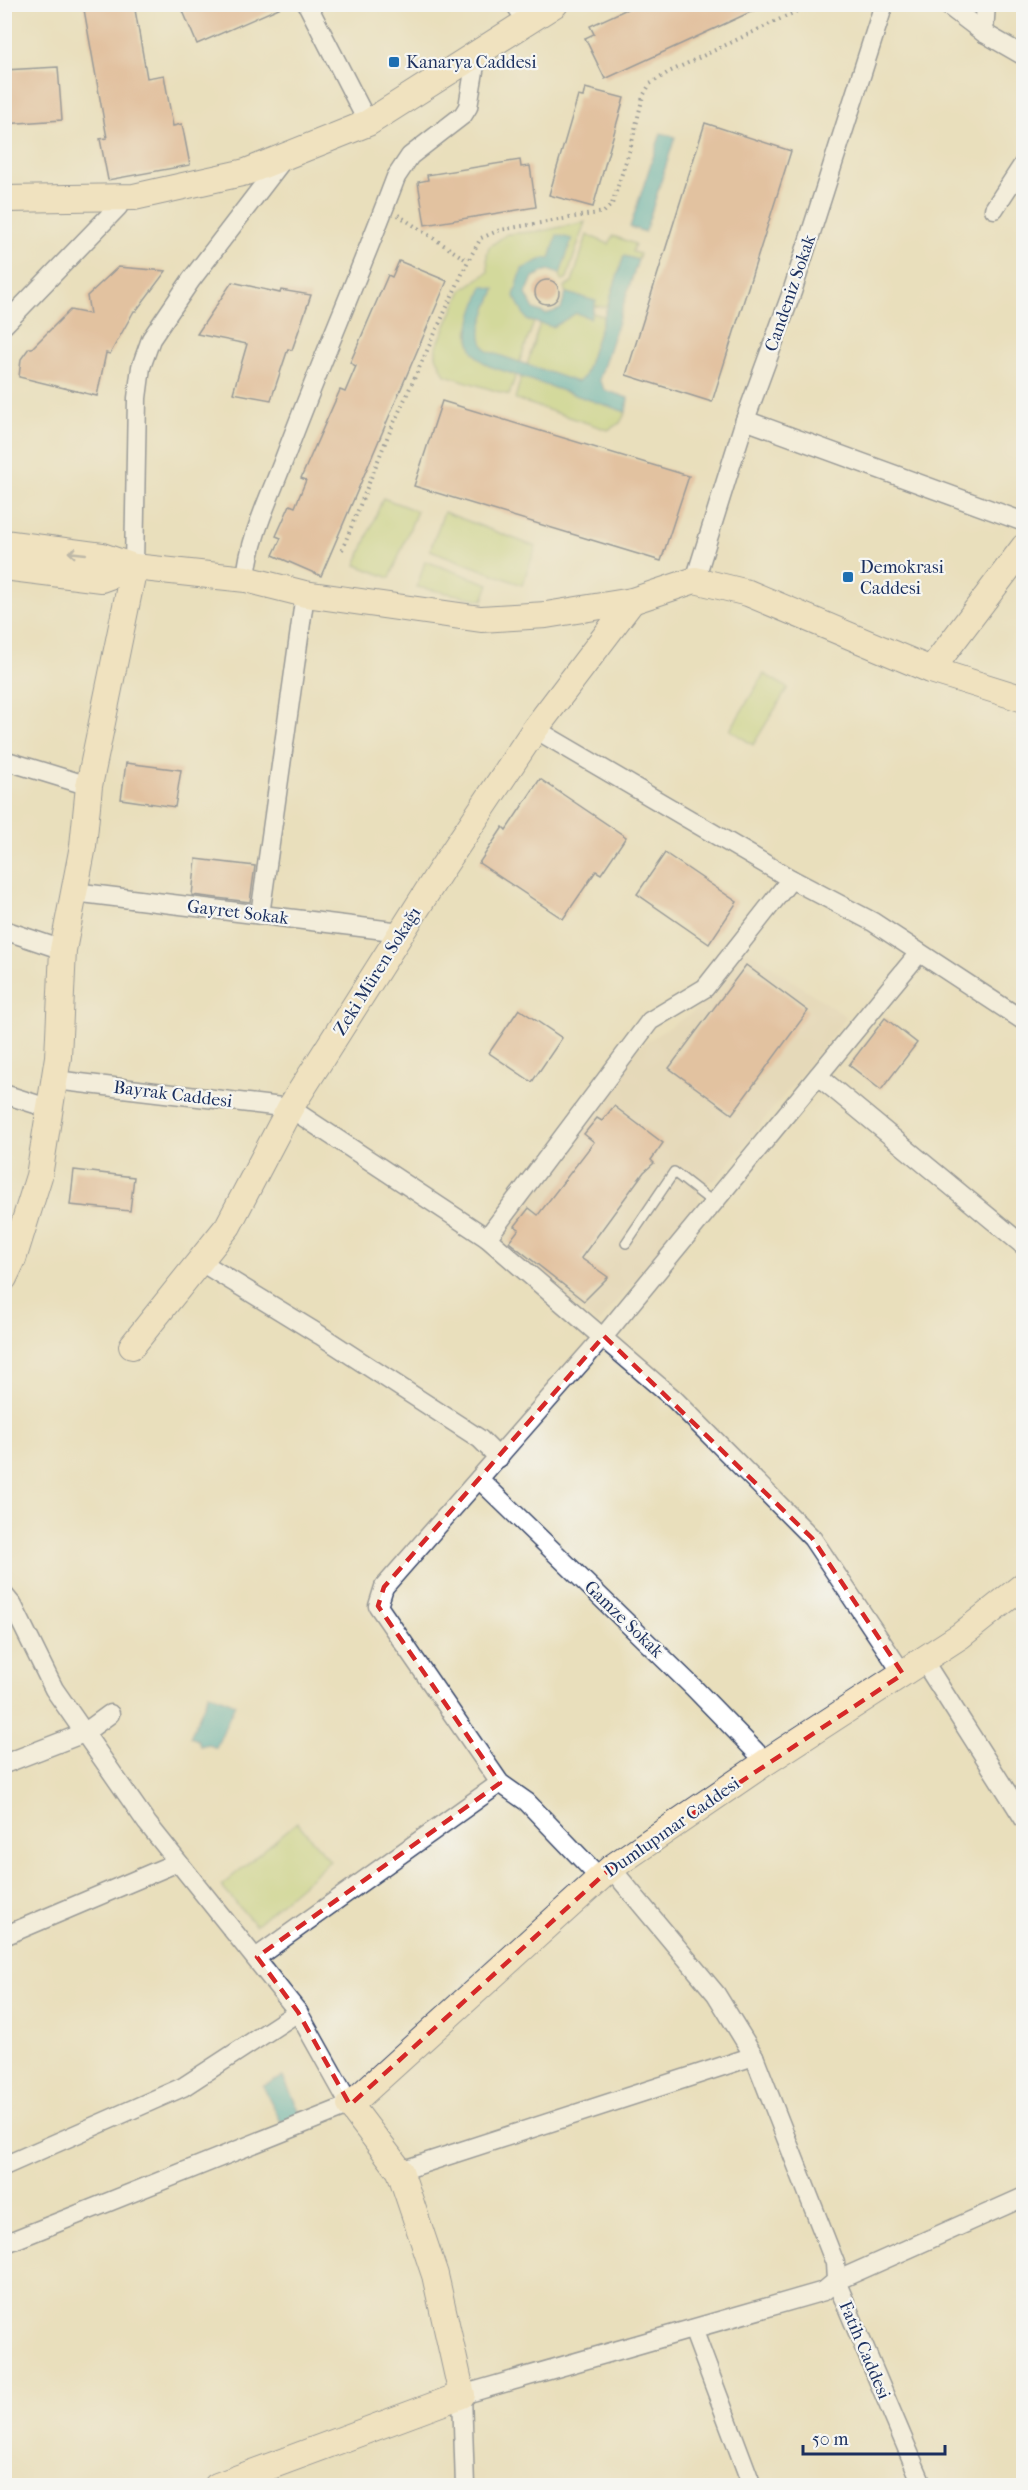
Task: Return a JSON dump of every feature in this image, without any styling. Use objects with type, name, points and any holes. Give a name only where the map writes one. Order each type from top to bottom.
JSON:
[{"type":"street","points":[[307,4],[368,123]]},
{"type":"street","points":[[4,199],[134,197],[246,172],[368,123],[477,53],[521,13],[555,4]]},
{"type":"street","name":"Candeniz Sokak","points":[[695,580],[745,420],[792,292],[884,4]]},
{"type":"street","points":[[946,4],[984,33],[1023,57]]},
{"type":"street","points":[[984,33],[986,4]]},
{"type":"street","points":[[246,579],[247,564],[261,522],[323,355],[396,177],[410,156],[463,115],[468,106],[477,53]]},
{"type":"street","points":[[7,1264],[39,1176],[55,1080],[63,950],[83,846],[89,786],[134,567],[137,398],[141,367],[151,339],[191,280],[285,157]]},
{"type":"street","points":[[994,210],[1023,163]]},
{"type":"street","points":[[4,325],[118,207],[123,197]]},
{"type":"street","points":[[745,420],[1023,522]]},
{"type":"street","points":[[4,543],[102,556],[134,567],[246,579],[304,594],[481,619],[546,615],[633,601],[695,580],[748,593],[931,670],[1023,699]]},
{"type":"street","points":[[931,670],[1023,547]]},
{"type":"street","points":[[4,567],[101,579],[134,567]]},
{"type":"street","points":[[260,915],[304,594]]},
{"type":"street","name":"Zeki Müren Sokağı","points":[[132,1346],[228,1226],[290,1108],[401,932],[535,729],[633,601]]},
{"type":"street","points":[[535,729],[791,879],[873,922],[1023,1021]]},
{"type":"street","points":[[4,760],[89,786]]},
{"type":"street","points":[[487,1238],[650,1021],[705,988],[791,879]]},
{"type":"street","name":"Gayret Sokak","points":[[74,891],[401,932]]},
{"type":"street","points":[[4,930],[63,950]]},
{"type":"street","points":[[256,1958],[500,1783],[378,1606],[384,1587],[604,1336],[715,1204],[919,953]]},
{"type":"street","points":[[818,1076],[1023,1246]]},
{"type":"street","name":"Bayrak Caddesi","points":[[55,1080],[290,1108]]},
{"type":"street","points":[[4,1094],[51,1109]]},
{"type":"street","points":[[290,1108],[487,1238],[604,1336],[675,1400],[812,1538],[913,1667],[1023,1819]]},
{"type":"street","points":[[201,1262],[320,1335],[480,1439],[499,1458]]},
{"type":"street","name":"Gamze Sokak","points":[[479,1479],[692,1686],[766,1762]]},
{"type":"street","name":"Dumlupınar Caddesi","points":[[350,2105],[605,1873],[766,1762],[960,1636],[1023,1585]]},
{"type":"street","points":[[4,1595],[11,1616],[54,1689],[84,1733],[178,1862],[298,2012],[350,2105],[400,2171],[435,2275],[462,2395],[465,2486]]},
{"type":"street","points":[[4,1764],[84,1733],[110,1714]]},
{"type":"street","name":"Fatih Caddesi","points":[[500,1783],[527,1802],[605,1873],[716,1994],[754,2056],[835,2263],[836,2281],[923,2486]]},
{"type":"street","points":[[4,1936],[178,1862]]},
{"type":"street","points":[[4,2166],[183,2087],[298,2012]]},
{"type":"street","points":[[400,2171],[754,2056]]},
{"type":"street","points":[[4,2244],[350,2105]]},
{"type":"street","points":[[217,2486],[462,2395],[824,2291],[836,2281],[1023,2197]]},
{"type":"street","points":[[693,2329],[752,2486]]},
{"type":"lane","points":[[626,1244],[674,1172],[715,1204]]},
{"type":"path","points":[[342,550],[387,438],[468,261],[481,238],[500,230],[604,212],[612,204],[643,96],[650,84],[669,72],[812,4]]},
{"type":"path","points":[[385,205],[468,261]]},
{"type":"highlighted area","points":[[604,1336],[812,1538],[903,1674],[611,1868],[350,2105],[298,2012],[257,1957],[500,1783],[378,1606],[384,1587]]},
{"type":"shaded area","points":[[747,950],[847,1017],[715,1181],[710,1181],[699,1195],[699,1206],[598,1324],[496,1244],[638,1047],[692,1013],[739,954]]},
{"type":"green space","points":[[585,222],[567,278],[562,281],[560,274],[571,239],[557,236],[550,259],[522,269],[527,320],[534,322],[519,363],[488,352],[480,339],[482,322],[495,290],[468,330],[469,341],[477,356],[498,369],[516,375],[509,395],[445,375],[436,356],[436,348],[462,290],[488,272],[489,247],[507,234],[542,231]]},
{"type":"green space","points":[[587,235],[609,244],[613,236],[635,244],[632,252],[640,254],[638,260],[624,256],[607,307],[594,306],[595,301],[566,293],[564,287],[572,283]]},
{"type":"green space","points":[[576,313],[590,318],[592,313],[604,316],[584,377],[577,382],[527,365],[540,323],[553,327]]},
{"type":"green space","points":[[521,377],[626,412],[620,423],[608,430],[515,399]]},
{"type":"green space","points":[[383,498],[417,511],[390,578],[356,565]]},
{"type":"green space","points":[[444,512],[536,547],[522,585],[430,550]]},
{"type":"green space","points":[[425,561],[489,584],[483,600],[417,587]]},
{"type":"green space","points":[[764,674],[788,688],[753,745],[730,730]]},
{"type":"green space","points":[[297,1822],[330,1861],[255,1925],[221,1886]]},
{"type":"water","points":[[661,133],[675,137],[645,232],[630,227]]},
{"type":"water","points":[[557,235],[572,239],[560,274],[548,270],[533,277],[526,294],[534,309],[546,314],[561,309],[566,293],[596,301],[590,318],[576,313],[553,327],[527,320],[514,296],[522,269],[544,258],[550,259]]},
{"type":"water","points":[[624,256],[638,260],[599,380],[605,390],[628,398],[626,412],[489,366],[472,350],[470,330],[483,286],[495,289],[481,329],[481,337],[487,351],[577,382],[584,377]]},
{"type":"water","points":[[209,1693],[235,1704],[216,1748],[208,1744],[200,1746],[198,1740],[190,1737]]},
{"type":"water","points":[[283,2077],[302,2116],[283,2126],[263,2086]]},
{"type":"building","points":[[83,4],[134,4],[147,78],[164,75],[173,126],[182,124],[190,165],[108,180],[100,139],[107,138]]},
{"type":"building","points":[[180,4],[288,4],[197,44]]},
{"type":"building","points":[[638,4],[768,4],[605,79],[585,38],[594,34],[590,26]]},
{"type":"building","points":[[58,67],[62,120],[4,124],[4,70]]},
{"type":"building","points":[[585,88],[624,98],[593,207],[549,195],[578,96],[583,97]]},
{"type":"building","points":[[705,123],[791,151],[712,402],[626,375]]},
{"type":"building","points":[[520,160],[521,167],[530,166],[536,207],[425,225],[418,182],[428,180],[427,175]]},
{"type":"building","points":[[399,261],[447,281],[321,576],[273,555],[281,538],[276,536],[290,505],[295,507],[306,480],[301,478],[340,390],[345,392],[356,366],[350,363],[388,275],[392,277]]},
{"type":"building","points":[[118,267],[166,271],[134,311],[110,354],[106,353],[97,396],[19,377],[21,359],[29,348],[32,348],[70,310],[90,314],[87,296]]},
{"type":"building","points":[[547,280],[556,283],[559,292],[556,301],[547,304],[538,301],[535,292],[538,283]]},
{"type":"building","points":[[232,282],[280,293],[281,290],[311,295],[292,350],[288,349],[271,400],[233,393],[247,344],[197,334]]},
{"type":"building","points":[[442,401],[689,476],[661,561],[414,486]]},
{"type":"building","points":[[126,763],[181,770],[175,807],[121,799]]},
{"type":"building","points":[[540,779],[626,837],[601,874],[596,871],[563,919],[479,863],[503,827],[506,830]]},
{"type":"building","points":[[665,853],[737,902],[709,944],[637,894]]},
{"type":"building","points":[[196,859],[255,866],[250,902],[192,895]]},
{"type":"building","points":[[746,965],[808,1011],[732,1114],[669,1068]]},
{"type":"building","points":[[519,1009],[562,1038],[532,1082],[489,1053]]},
{"type":"building","points":[[885,1018],[917,1043],[881,1090],[849,1065]]},
{"type":"building","points":[[614,1106],[663,1143],[651,1160],[654,1163],[644,1172],[581,1258],[608,1277],[584,1301],[509,1242],[519,1229],[515,1226],[529,1208],[538,1215],[594,1142],[584,1134],[597,1118],[602,1121]]},
{"type":"building","points":[[74,1170],[134,1177],[130,1211],[70,1205]]},
{"type":"place","name":"Kanarya Caddesi","points":[[394,62]]},
{"type":"place","name":"Demokrasi Caddesi","points":[[848,577]]}]
